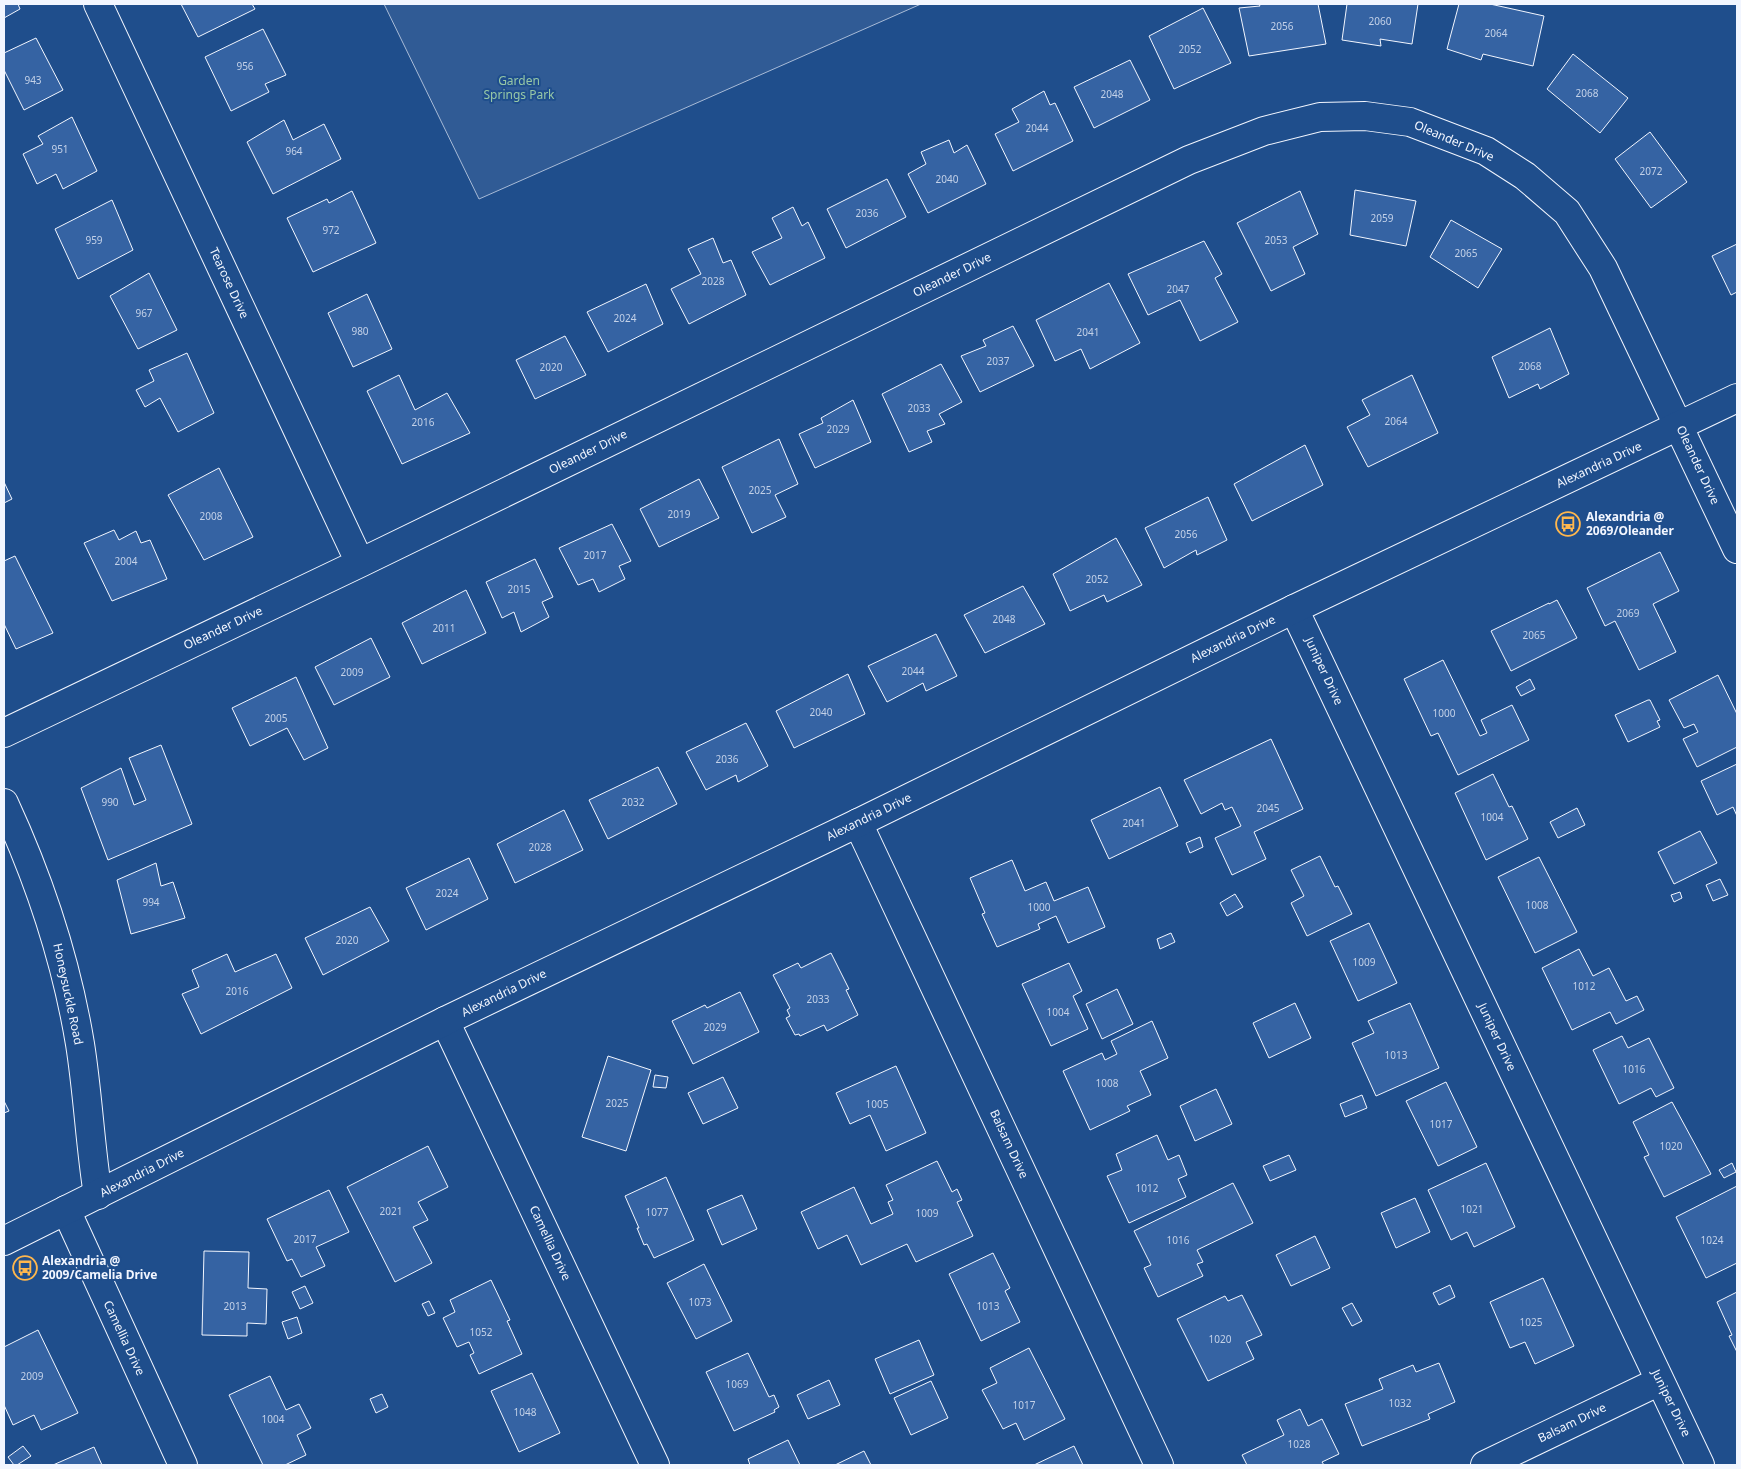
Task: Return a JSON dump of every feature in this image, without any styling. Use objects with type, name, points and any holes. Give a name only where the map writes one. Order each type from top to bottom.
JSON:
[{"type":"street","name":"Tearose Drive","points":[[98,4],[360,563]]},
{"type":"street","name":"Oleander Drive","points":[[4,733],[360,563],[1189,160],[1264,131],[1320,117],[1365,116],[1410,122],[1486,151],[1525,176],[1567,212],[1603,268],[1737,549]]},
{"type":"street","name":"Alexandria Drive","points":[[4,1241],[445,1021],[858,823],[1294,609],[1737,398]]},
{"type":"street","name":"Juniper Drive","points":[[1294,609],[1700,1465]]},
{"type":"street","name":"Honeysuckle Road","points":[[4,803],[29,858],[48,911],[66,973],[85,1080],[98,1195]]},
{"type":"street","name":"Balsam Drive","points":[[858,823],[1159,1465]]},
{"type":"street","name":"Camellia Drive","points":[[445,1021],[655,1465]]},
{"type":"street","name":"Camellia Drive","points":[[66,1210],[183,1465]]},
{"type":"street","name":"Balsam Drive","points":[[1485,1465],[1660,1381]]},
{"type":"green space","name":"Garden Springs Park","points":[[384,4],[921,4],[479,199]]},
{"type":"building","points":[[4,4],[18,4],[20,9],[4,18]]},
{"type":"building","points":[[181,4],[252,4],[255,9],[198,37]]},
{"type":"building","points":[[1259,4],[1318,4],[1326,44],[1249,56],[1239,8],[1260,6]]},
{"type":"building","points":[[1347,4],[1418,4],[1412,44],[1380,39],[1381,46],[1342,40]]},
{"type":"building","points":[[1459,4],[1490,4],[1544,16],[1533,66],[1483,54],[1481,60],[1447,49]]},
{"type":"building","points":[[1203,8],[1231,63],[1174,89],[1149,36]]},
{"type":"building","points":[[263,29],[286,75],[265,84],[269,92],[231,111],[205,57]]},
{"type":"building","points":[[36,38],[63,90],[24,110],[4,70],[4,53]]},
{"type":"building","points":[[1573,54],[1628,98],[1600,133],[1547,89]]},
{"type":"building","points":[[1130,60],[1150,100],[1094,128],[1074,87]]},
{"type":"building","points":[[1044,91],[1050,105],[1055,103],[1073,141],[1013,171],[995,134],[1019,122],[1012,109]]},
{"type":"building","points":[[72,117],[97,171],[63,189],[56,174],[37,184],[23,154],[43,144],[38,136]]},
{"type":"building","points":[[284,120],[293,140],[324,124],[341,159],[273,194],[247,142]]},
{"type":"building","points":[[1650,132],[1687,182],[1651,208],[1615,159]]},
{"type":"building","points":[[949,140],[954,153],[967,145],[986,184],[928,213],[908,174],[926,164],[921,152]]},
{"type":"building","points":[[887,179],[906,217],[846,248],[827,209]]},
{"type":"building","points":[[1355,190],[1416,201],[1406,246],[1350,235]]},
{"type":"building","points":[[352,191],[376,243],[313,272],[287,218],[327,199],[329,203]]},
{"type":"building","points":[[1300,191],[1318,234],[1293,247],[1305,274],[1271,291],[1237,223]]},
{"type":"building","points":[[112,200],[133,250],[78,279],[55,229]]},
{"type":"building","points":[[793,207],[802,226],[808,222],[825,258],[770,285],[752,252],[782,238],[772,218]]},
{"type":"building","points":[[1451,220],[1502,249],[1478,288],[1430,257]]},
{"type":"building","points":[[713,238],[723,263],[731,260],[746,295],[689,324],[671,289],[701,274],[688,249]]},
{"type":"building","points":[[1204,241],[1222,274],[1215,278],[1238,322],[1200,341],[1180,300],[1148,315],[1128,274]]},
{"type":"building","points":[[1737,244],[1737,292],[1731,295],[1712,256]]},
{"type":"building","points":[[149,273],[177,330],[138,349],[110,296]]},
{"type":"building","points":[[1109,283],[1140,343],[1090,369],[1081,349],[1055,361],[1036,320]]},
{"type":"building","points":[[646,284],[663,324],[608,352],[587,312]]},
{"type":"building","points":[[367,294],[392,349],[353,367],[328,313]]},
{"type":"building","points":[[1013,326],[1034,366],[980,392],[961,356],[986,346],[983,340]]},
{"type":"building","points":[[1550,328],[1569,374],[1540,389],[1538,384],[1509,398],[1492,357]]},
{"type":"building","points":[[565,336],[586,375],[535,399],[516,360]]},
{"type":"building","points":[[187,353],[214,413],[178,432],[160,398],[145,407],[136,390],[154,381],[149,370]]},
{"type":"building","points":[[941,364],[962,402],[939,414],[945,424],[927,431],[932,442],[909,452],[882,394]]},
{"type":"building","points":[[399,375],[415,410],[447,393],[470,433],[402,464],[367,391]]},
{"type":"building","points":[[1412,375],[1438,433],[1368,467],[1347,427],[1370,415],[1362,400]]},
{"type":"building","points":[[853,400],[871,442],[815,468],[799,434],[823,423],[821,418]]},
{"type":"building","points":[[779,439],[798,484],[775,495],[786,517],[752,533],[722,467]]},
{"type":"building","points":[[1305,445],[1323,485],[1252,521],[1234,484]]},
{"type":"building","points":[[219,468],[253,537],[204,560],[168,495]]},
{"type":"building","points":[[699,479],[719,518],[659,547],[640,509]]},
{"type":"building","points":[[4,482],[12,499],[4,503]]},
{"type":"building","points":[[1208,497],[1227,540],[1197,555],[1196,550],[1164,568],[1145,528]]},
{"type":"building","points":[[612,524],[631,561],[619,566],[625,579],[599,592],[593,579],[578,585],[559,548]]},
{"type":"building","points":[[114,530],[119,540],[136,531],[141,543],[150,540],[167,579],[112,601],[84,543]]},
{"type":"building","points":[[1116,538],[1142,585],[1107,602],[1104,595],[1070,611],[1053,574]]},
{"type":"building","points":[[1660,552],[1679,591],[1653,604],[1676,652],[1639,670],[1615,621],[1605,626],[1587,588]]},
{"type":"building","points":[[15,556],[53,633],[16,649],[4,624],[4,561]]},
{"type":"building","points":[[535,559],[553,597],[542,602],[549,617],[521,632],[514,612],[502,618],[486,582]]},
{"type":"building","points":[[1023,586],[1045,624],[985,653],[964,615]]},
{"type":"building","points":[[466,590],[486,633],[422,664],[402,623]]},
{"type":"building","points":[[1557,600],[1577,638],[1511,671],[1491,631]]},
{"type":"building","points":[[936,634],[957,676],[926,691],[923,683],[887,702],[868,666]]},
{"type":"building","points":[[371,638],[390,677],[334,705],[315,667]]},
{"type":"building","points":[[1443,660],[1480,736],[1487,733],[1481,720],[1512,705],[1529,740],[1458,775],[1438,733],[1431,736],[1404,679]]},
{"type":"building","points":[[848,674],[865,714],[794,748],[776,711]]},
{"type":"building","points":[[1718,675],[1737,714],[1737,747],[1697,767],[1683,739],[1698,732],[1694,724],[1684,728],[1669,700]]},
{"type":"building","points":[[296,677],[328,748],[304,760],[287,728],[250,746],[232,708]]},
{"type":"building","points":[[1530,679],[1535,689],[1521,696],[1516,687]]},
{"type":"building","points":[[1650,700],[1660,720],[1657,721],[1660,727],[1628,742],[1615,715]]},
{"type":"building","points":[[746,723],[768,766],[738,782],[736,775],[706,790],[686,752]]},
{"type":"building","points":[[1271,739],[1303,809],[1254,832],[1266,859],[1232,875],[1215,838],[1241,826],[1232,807],[1225,810],[1222,803],[1201,814],[1184,780]]},
{"type":"building","points":[[161,745],[192,824],[108,860],[81,788],[121,768],[134,805],[146,800],[129,758]]},
{"type":"building","points":[[1737,764],[1737,816],[1733,807],[1717,815],[1701,781]]},
{"type":"building","points":[[658,767],[677,804],[608,839],[589,800]]},
{"type":"building","points":[[1493,774],[1509,807],[1512,806],[1528,839],[1486,860],[1455,793]]},
{"type":"building","points":[[1160,787],[1178,826],[1109,859],[1091,820]]},
{"type":"building","points":[[1577,808],[1585,825],[1558,838],[1550,822]]},
{"type":"building","points":[[564,810],[583,850],[515,883],[497,844]]},
{"type":"building","points":[[1700,831],[1717,863],[1674,884],[1658,852]]},
{"type":"building","points":[[1200,837],[1203,847],[1190,853],[1186,843]]},
{"type":"building","points":[[1320,856],[1335,887],[1338,886],[1352,914],[1307,936],[1291,903],[1304,896],[1291,870]]},
{"type":"building","points":[[1539,857],[1577,932],[1535,953],[1498,877]]},
{"type":"building","points":[[469,858],[488,899],[426,930],[406,888]]},
{"type":"building","points":[[1012,860],[1025,891],[1046,882],[1054,901],[1088,887],[1105,927],[1068,943],[1056,916],[1038,924],[1040,929],[997,947],[982,914],[985,913],[970,878]]},
{"type":"building","points":[[156,863],[161,886],[173,882],[185,918],[131,934],[117,880]]},
{"type":"building","points":[[1720,879],[1728,895],[1713,901],[1706,885]]},
{"type":"building","points":[[1680,892],[1682,898],[1674,902],[1671,895]]},
{"type":"building","points":[[1235,894],[1243,907],[1227,916],[1220,903]]},
{"type":"building","points":[[370,907],[389,941],[323,975],[305,938]]},
{"type":"building","points":[[1369,923],[1397,983],[1358,1001],[1330,941]]},
{"type":"building","points":[[1171,933],[1175,942],[1160,949],[1157,939]]},
{"type":"building","points":[[1579,949],[1593,976],[1609,968],[1626,1001],[1637,996],[1644,1010],[1616,1024],[1610,1012],[1572,1030],[1542,968]]},
{"type":"building","points":[[831,953],[849,989],[846,990],[858,1015],[827,1031],[824,1025],[800,1036],[799,1034],[795,1035],[786,1018],[790,1016],[787,1010],[790,1008],[773,975],[798,963],[801,968]]},
{"type":"building","points":[[227,954],[235,972],[276,954],[292,988],[201,1034],[182,994],[199,987],[192,970]]},
{"type":"building","points":[[1069,963],[1082,991],[1073,996],[1088,1029],[1051,1046],[1022,984]]},
{"type":"building","points":[[1117,989],[1133,1024],[1102,1039],[1086,1004]]},
{"type":"building","points":[[740,992],[759,1032],[693,1064],[672,1021],[705,1005],[707,1008]]},
{"type":"building","points":[[1295,1003],[1311,1038],[1269,1058],[1253,1023]]},
{"type":"building","points":[[1410,1003],[1439,1068],[1376,1096],[1352,1043],[1374,1033],[1368,1021]]},
{"type":"building","points":[[1152,1021],[1168,1058],[1140,1071],[1151,1095],[1127,1106],[1130,1111],[1090,1130],[1063,1071],[1102,1053],[1105,1060],[1117,1054],[1111,1041]]},
{"type":"building","points":[[1622,1036],[1628,1048],[1649,1038],[1674,1088],[1656,1097],[1651,1088],[1619,1104],[1593,1050]]},
{"type":"building","points":[[608,1056],[651,1070],[626,1151],[582,1137]]},
{"type":"building","points":[[896,1066],[926,1133],[886,1151],[870,1115],[850,1124],[836,1093]]},
{"type":"building","points":[[655,1075],[668,1077],[666,1088],[653,1087]]},
{"type":"building","points":[[723,1077],[738,1108],[703,1124],[688,1093]]},
{"type":"building","points":[[1446,1082],[1477,1147],[1438,1166],[1406,1101]]},
{"type":"building","points":[[1216,1089],[1232,1124],[1195,1141],[1180,1106]]},
{"type":"building","points":[[1362,1095],[1367,1108],[1345,1117],[1340,1104]]},
{"type":"building","points":[[4,1101],[9,1111],[4,1113]]},
{"type":"building","points":[[1672,1102],[1711,1174],[1664,1197],[1644,1157],[1649,1155],[1633,1122]]},
{"type":"building","points":[[1157,1135],[1168,1160],[1179,1155],[1187,1175],[1178,1179],[1186,1197],[1129,1223],[1107,1176],[1122,1170],[1116,1154]]},
{"type":"building","points":[[428,1146],[448,1187],[418,1202],[428,1220],[413,1227],[432,1263],[395,1282],[347,1187]]},
{"type":"building","points":[[1289,1155],[1296,1170],[1270,1181],[1263,1166]]},
{"type":"building","points":[[937,1161],[952,1192],[957,1189],[962,1200],[957,1202],[973,1236],[916,1262],[907,1244],[861,1265],[847,1235],[818,1249],[801,1212],[854,1187],[871,1224],[893,1214],[888,1202],[893,1200],[886,1185]]},
{"type":"building","points":[[1486,1163],[1515,1227],[1474,1247],[1467,1232],[1451,1240],[1428,1190]]},
{"type":"building","points":[[1732,1163],[1736,1172],[1724,1178],[1719,1170]]},
{"type":"building","points":[[666,1177],[694,1240],[654,1258],[647,1244],[644,1245],[625,1196]]},
{"type":"building","points":[[1233,1183],[1253,1223],[1197,1250],[1203,1262],[1197,1264],[1203,1276],[1158,1297],[1144,1268],[1151,1265],[1134,1231]]},
{"type":"building","points":[[1737,1186],[1737,1263],[1706,1278],[1676,1217]]},
{"type":"building","points":[[329,1190],[349,1232],[316,1247],[325,1266],[301,1277],[292,1259],[287,1261],[267,1219]]},
{"type":"building","points":[[742,1195],[757,1229],[722,1245],[707,1210]]},
{"type":"building","points":[[1415,1198],[1430,1232],[1396,1248],[1381,1213]]},
{"type":"building","points":[[1315,1236],[1330,1268],[1291,1286],[1276,1255]]},
{"type":"building","points":[[204,1251],[249,1252],[248,1288],[267,1289],[266,1324],[247,1323],[247,1336],[202,1335]]},
{"type":"building","points":[[993,1253],[1010,1288],[1005,1291],[1020,1322],[981,1341],[949,1274]]},
{"type":"building","points":[[704,1264],[732,1321],[696,1339],[667,1283]]},
{"type":"building","points":[[1543,1278],[1574,1346],[1535,1364],[1525,1342],[1510,1348],[1490,1302]]},
{"type":"building","points":[[491,1280],[510,1320],[507,1321],[522,1354],[479,1374],[470,1355],[474,1353],[469,1342],[457,1347],[443,1318],[455,1312],[450,1300]]},
{"type":"building","points":[[1450,1285],[1455,1297],[1439,1305],[1433,1293]]},
{"type":"building","points":[[305,1286],[313,1303],[300,1309],[292,1292]]},
{"type":"building","points":[[1737,1292],[1737,1352],[1729,1336],[1732,1335],[1717,1302]]},
{"type":"building","points":[[1242,1295],[1262,1335],[1246,1342],[1254,1359],[1208,1381],[1177,1319],[1225,1296],[1228,1301]]},
{"type":"building","points":[[429,1301],[435,1313],[428,1316],[422,1304]]},
{"type":"building","points":[[1352,1303],[1362,1321],[1352,1326],[1342,1308]]},
{"type":"building","points":[[297,1317],[302,1333],[288,1339],[282,1322]]},
{"type":"building","points":[[38,1330],[78,1413],[41,1430],[34,1415],[13,1425],[4,1405],[4,1347]]},
{"type":"building","points":[[919,1340],[934,1375],[890,1394],[875,1359]]},
{"type":"building","points":[[1029,1348],[1065,1419],[1024,1440],[1016,1423],[1003,1429],[982,1390],[997,1383],[990,1368]]},
{"type":"building","points":[[748,1353],[769,1397],[774,1395],[779,1407],[774,1410],[775,1412],[734,1431],[706,1372]]},
{"type":"building","points":[[1439,1363],[1455,1402],[1428,1414],[1430,1419],[1362,1446],[1345,1404],[1383,1389],[1379,1379],[1413,1365],[1416,1372]]},
{"type":"building","points":[[532,1373],[560,1433],[519,1452],[491,1391]]},
{"type":"building","points":[[270,1376],[286,1410],[299,1404],[311,1428],[297,1435],[306,1455],[285,1465],[263,1465],[229,1395]]},
{"type":"building","points":[[829,1380],[840,1405],[808,1419],[797,1395]]},
{"type":"building","points":[[931,1381],[948,1418],[911,1435],[894,1398]]},
{"type":"building","points":[[382,1394],[388,1407],[376,1413],[370,1399]]},
{"type":"building","points":[[1300,1409],[1308,1426],[1322,1419],[1339,1454],[1322,1462],[1324,1465],[1247,1465],[1242,1455],[1284,1435],[1277,1420]]},
{"type":"building","points":[[788,1440],[800,1465],[750,1465],[748,1459]]},
{"type":"building","points":[[23,1446],[31,1456],[14,1465],[8,1457]]},
{"type":"building","points":[[1074,1446],[1083,1465],[1034,1465]]},
{"type":"building","points":[[94,1447],[102,1465],[53,1465]]},
{"type":"building","points":[[864,1451],[871,1465],[835,1465]]},
{"type":"place","name":"Alexandria @ 2069/Oleander","points":[[1568,524]]},
{"type":"place","name":"Alexandria @ 2009/Camelia Drive","points":[[25,1268]]}]
